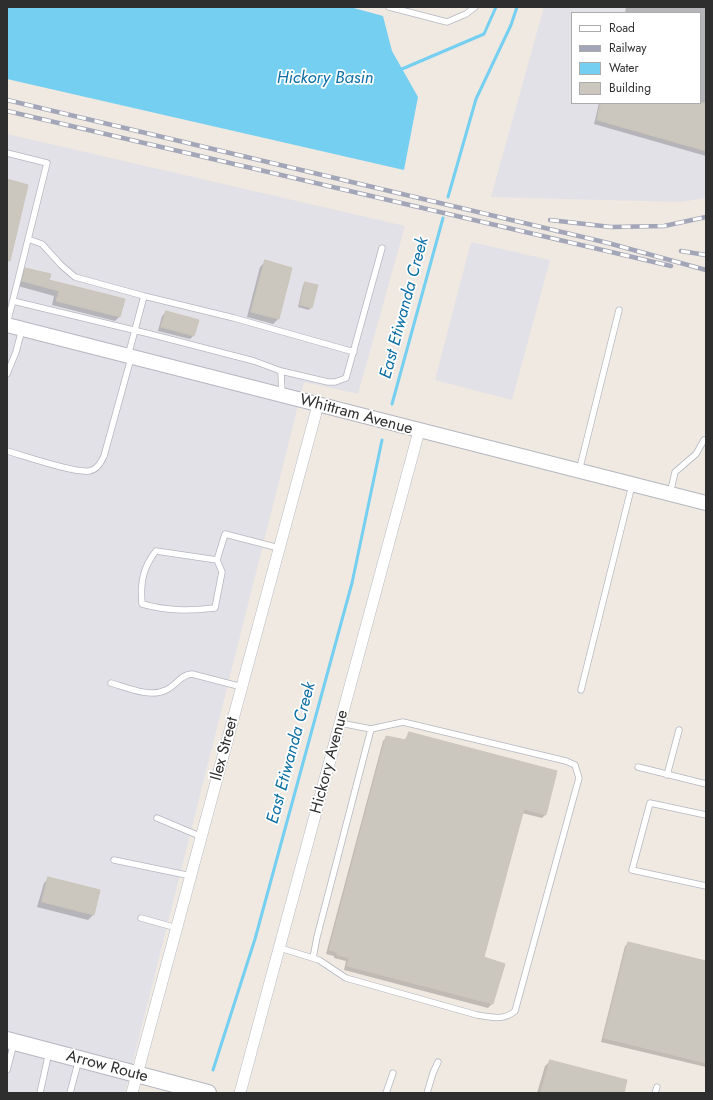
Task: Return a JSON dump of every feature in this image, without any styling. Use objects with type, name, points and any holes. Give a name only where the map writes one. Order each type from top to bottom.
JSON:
[{"type":"main road","name":"Arrow Route","points":[[11,1041],[208,1093]]},
{"type":"street","name":"Whittram Avenue","points":[[7,325],[370,419],[706,503]]},
{"type":"street","name":"Ilex Street","points":[[132,1093],[318,405]]},
{"type":"street","name":"Hickory Avenue","points":[[240,1093],[419,431]]},
{"type":"lane","points":[[389,7],[447,22],[466,14],[475,7]]},
{"type":"lane","points":[[7,152],[47,163],[7,325]]},
{"type":"lane","points":[[28,239],[42,244],[61,265],[75,277],[234,318],[354,352]]},
{"type":"lane","points":[[13,301],[254,361],[281,371],[328,382],[342,380],[346,378],[354,352],[382,248]]},
{"type":"lane","points":[[7,451],[76,470],[90,471],[97,466],[104,456],[130,357],[134,331],[144,296]]},
{"type":"lane","points":[[579,471],[619,310]]},
{"type":"lane","points":[[7,374],[16,352],[22,329]]},
{"type":"lane","points":[[281,371],[282,396]]},
{"type":"lane","points":[[669,494],[675,472],[696,454],[704,440]]},
{"type":"lane","points":[[581,690],[632,485]]},
{"type":"lane","points":[[217,560],[156,551],[148,561],[141,585],[142,604],[166,610],[190,611],[215,608],[222,572],[217,560],[225,534],[279,548]]},
{"type":"lane","points":[[111,683],[142,692],[160,692],[167,690],[184,676],[192,674],[242,687]]},
{"type":"lane","points":[[280,948],[313,958],[346,978],[477,1015],[498,1018],[510,1016],[515,1011],[579,778],[575,765],[566,761],[425,727],[403,722],[371,729],[340,723]]},
{"type":"lane","points":[[313,958],[317,937],[371,729]]},
{"type":"lane","points":[[667,775],[679,730]]},
{"type":"lane","points":[[638,767],[706,784]]},
{"type":"lane","points":[[706,815],[650,803],[632,870],[706,886]]},
{"type":"lane","points":[[157,818],[202,837]]},
{"type":"lane","points":[[114,860],[191,876]]},
{"type":"lane","points":[[140,918],[177,928]]},
{"type":"lane","points":[[7,1070],[11,1041]]},
{"type":"lane","points":[[40,1093],[49,1051]]},
{"type":"lane","points":[[70,1093],[79,1059]]},
{"type":"lane","points":[[428,1093],[438,1062]]},
{"type":"lane","points":[[386,1093],[393,1073]]},
{"type":"lane","points":[[655,1093],[657,1086]]},
{"type":"shaded area","points":[[544,7],[706,7],[706,198],[680,202],[491,197]]},
{"type":"shaded area","points":[[7,134],[405,226],[358,394],[304,382],[125,1093],[7,1093]]},
{"type":"shaded area","points":[[471,242],[550,260],[512,400],[435,380]]},
{"type":"water","name":"Hickory Basin","points":[[7,7],[350,7],[383,16],[392,51],[418,97],[404,170],[7,79]]},
{"type":"building","points":[[706,103],[706,151],[597,120],[601,104]]},
{"type":"building","points":[[7,179],[28,185],[10,261],[7,261]]},
{"type":"building","points":[[265,260],[292,268],[279,319],[251,312]]},
{"type":"building","points":[[25,268],[51,274],[49,280],[125,299],[120,317],[56,301],[59,291],[22,281]]},
{"type":"building","points":[[305,282],[318,285],[312,308],[300,305]]},
{"type":"building","points":[[166,311],[199,320],[194,336],[161,327]]},
{"type":"building","points":[[409,732],[557,771],[546,815],[524,809],[484,957],[505,964],[493,1004],[347,966],[349,958],[337,955],[337,952],[329,950],[386,736],[406,740]]},
{"type":"building","points":[[48,877],[100,890],[94,915],[42,902]]},
{"type":"building","points":[[628,942],[706,961],[706,1063],[604,1038]]},
{"type":"building","points":[[550,1060],[627,1080],[624,1093],[541,1093]]},
{"type":"waterway","points":[[402,69],[484,34],[496,7]]},
{"type":"waterway","name":"East Etiwanda Creek","points":[[448,197],[476,99],[511,25],[517,7]]},
{"type":"waterway","name":"East Etiwanda Creek","points":[[392,404],[443,218]]},
{"type":"waterway","name":"East Etiwanda Creek","points":[[213,1070],[255,939],[352,583],[382,440]]},
{"type":"railway","points":[[7,100],[608,243],[706,270]]},
{"type":"railway","points":[[7,111],[671,266]]},
{"type":"railway","points":[[550,220],[611,227],[664,226],[706,217]]},
{"type":"railway","points":[[681,251],[706,255]]}]
